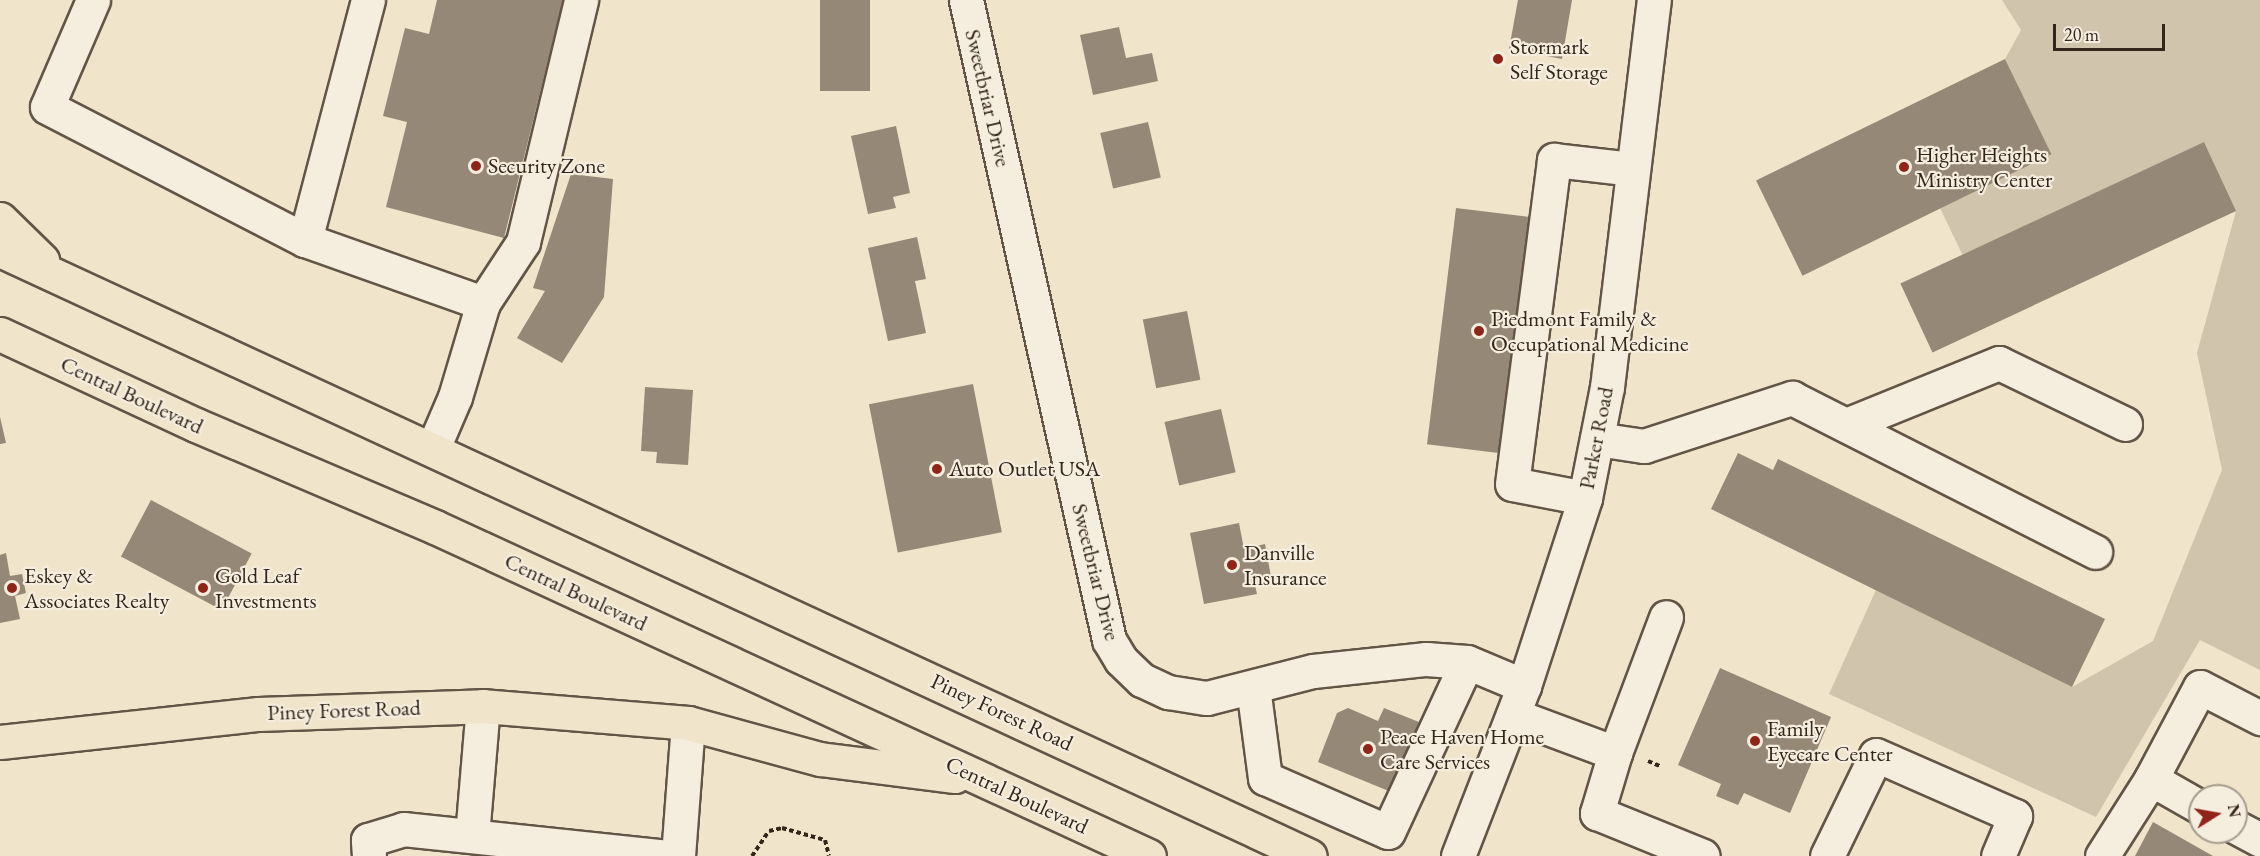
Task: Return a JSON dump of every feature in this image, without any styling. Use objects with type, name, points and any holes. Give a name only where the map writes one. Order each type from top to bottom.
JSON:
[{"type":"main road","points":[[0,219],[58,276]]},
{"type":"main road","points":[[0,250],[433,448]]},
{"type":"main road","name":"Central Boulevard","points":[[0,334],[196,425],[435,527],[1149,856]]},
{"type":"main road","name":"Piney Forest Road","points":[[433,448],[1310,856]]},
{"type":"main road","name":"Piney Forest Road","points":[[0,742],[258,714],[483,706],[688,723],[820,759],[987,780]]},
{"type":"street","points":[[93,0],[47,107],[305,240],[483,303]]},
{"type":"street","points":[[305,240],[368,0]]},
{"type":"street","points":[[433,448],[455,397],[483,303],[523,242],[581,0]]},
{"type":"street","name":"Sweetbriar Drive","points":[[966,0],[1109,640],[1121,660],[1142,680],[1168,692],[1207,698],[1373,662],[1426,659],[1467,662],[1519,700],[1615,753]]},
{"type":"street","name":"Parker Road","points":[[1458,856],[1519,700],[1585,498],[1607,387],[1654,0]]},
{"type":"street","points":[[1585,498],[1512,484],[1554,160],[1632,169]]},
{"type":"street","points":[[1846,425],[1999,363],[2125,424]]},
{"type":"street","points":[[1597,439],[1644,446],[1792,398],[2095,552]]},
{"type":"street","points":[[1666,618],[1615,753],[1597,813],[1703,856]]},
{"type":"street","points":[[1252,687],[1265,778],[1389,832],[1467,662]]},
{"type":"street","points":[[2102,856],[2151,779],[2200,687],[2260,718]]},
{"type":"street","points":[[472,836],[483,706]]},
{"type":"street","points":[[678,856],[688,723]]},
{"type":"street","points":[[1827,856],[1876,755],[2015,816],[1998,856]]},
{"type":"street","points":[[2151,779],[2188,800]]},
{"type":"street","points":[[369,856],[368,840],[403,829],[661,856]]},
{"type":"path","points":[[752,856],[769,831],[782,828],[825,840],[829,856]]},
{"type":"shaded area","points":[[2002,0],[2260,0],[2260,670],[2200,640],[2096,817],[1829,694],[1876,590],[2072,687],[2153,641],[2222,470],[2197,353],[2236,211],[2204,142],[1963,256],[1940,208],[2051,154],[2005,59],[2021,30]]},
{"type":"building","points":[[437,0],[563,0],[504,238],[386,207],[407,122],[383,116],[405,28],[429,34]]},
{"type":"building","points":[[820,0],[870,0],[870,91],[820,91]]},
{"type":"building","points":[[1518,0],[1572,0],[1562,59],[1509,49]]},
{"type":"building","points":[[1119,27],[1126,58],[1152,53],[1158,81],[1093,95],[1080,35]]},
{"type":"building","name":"Higher Heights Ministry Center","points":[[2005,59],[2051,154],[1803,276],[1756,180]]},
{"type":"building","points":[[1148,122],[1161,178],[1113,189],[1100,133]]},
{"type":"building","points":[[896,126],[910,193],[893,197],[896,208],[868,214],[851,136]]},
{"type":"building","points":[[2204,142],[2236,211],[1933,352],[1900,284]]},
{"type":"building","points":[[571,174],[613,179],[604,297],[562,363],[517,338],[545,291],[533,288]]},
{"type":"building","name":"Piedmont Family & Occupational Medicine","points":[[1456,208],[1533,218],[1504,454],[1427,444]]},
{"type":"building","points":[[917,237],[926,279],[915,281],[926,333],[888,341],[868,248]]},
{"type":"building","points":[[1187,311],[1200,380],[1156,388],[1143,320]]},
{"type":"building","name":"Auto Outlet USA","points":[[973,384],[1002,532],[898,552],[869,404]]},
{"type":"building","points":[[645,387],[693,390],[688,465],[656,463],[657,452],[641,451]]},
{"type":"building","points":[[1221,409],[1236,472],[1179,485],[1164,422]]},
{"type":"building","points":[[0,417],[6,443],[0,444]]},
{"type":"building","points":[[1738,453],[1773,470],[1778,459],[2105,619],[2072,687],[1711,509]]},
{"type":"building","points":[[151,500],[252,554],[222,610],[121,557]]},
{"type":"building","name":"Danville Insurance","points":[[1239,523],[1244,549],[1265,544],[1272,582],[1255,585],[1257,594],[1204,604],[1190,533]]},
{"type":"building","name":"Eskey & Associates Realty","points":[[6,553],[10,576],[22,574],[26,593],[15,596],[20,619],[0,623],[0,555]]},
{"type":"building","name":"Family Eyecare Center","points":[[1720,668],[1831,717],[1790,813],[1744,793],[1738,805],[1716,796],[1721,784],[1678,765]]},
{"type":"building","name":"Peace Haven Home Care Services","points":[[1348,708],[1378,721],[1384,708],[1424,724],[1396,794],[1318,762],[1337,713]]},
{"type":"building","points":[[2153,822],[2188,842],[2188,844],[2213,856],[2135,856]]},
{"type":"place","name":"Stormark Self Storage","points":[[1498,59]]},
{"type":"place","name":"Security Zone","points":[[476,166]]},
{"type":"place","name":"Higher Heights Ministry Center","points":[[1904,167]]},
{"type":"place","name":"Piedmont Family & Occupational Medicine","points":[[1479,331]]},
{"type":"place","name":"Auto Outlet USA","points":[[937,469]]},
{"type":"place","name":"Danville Insurance","points":[[1232,565]]},
{"type":"place","name":"Eskey & Associates Realty","points":[[12,588]]},
{"type":"place","name":"Gold Leaf Investments","points":[[203,588]]},
{"type":"place","name":"Family Eyecare Center","points":[[1755,741]]},
{"type":"place","name":"Peace Haven Home Care Services","points":[[1368,749]]}]
